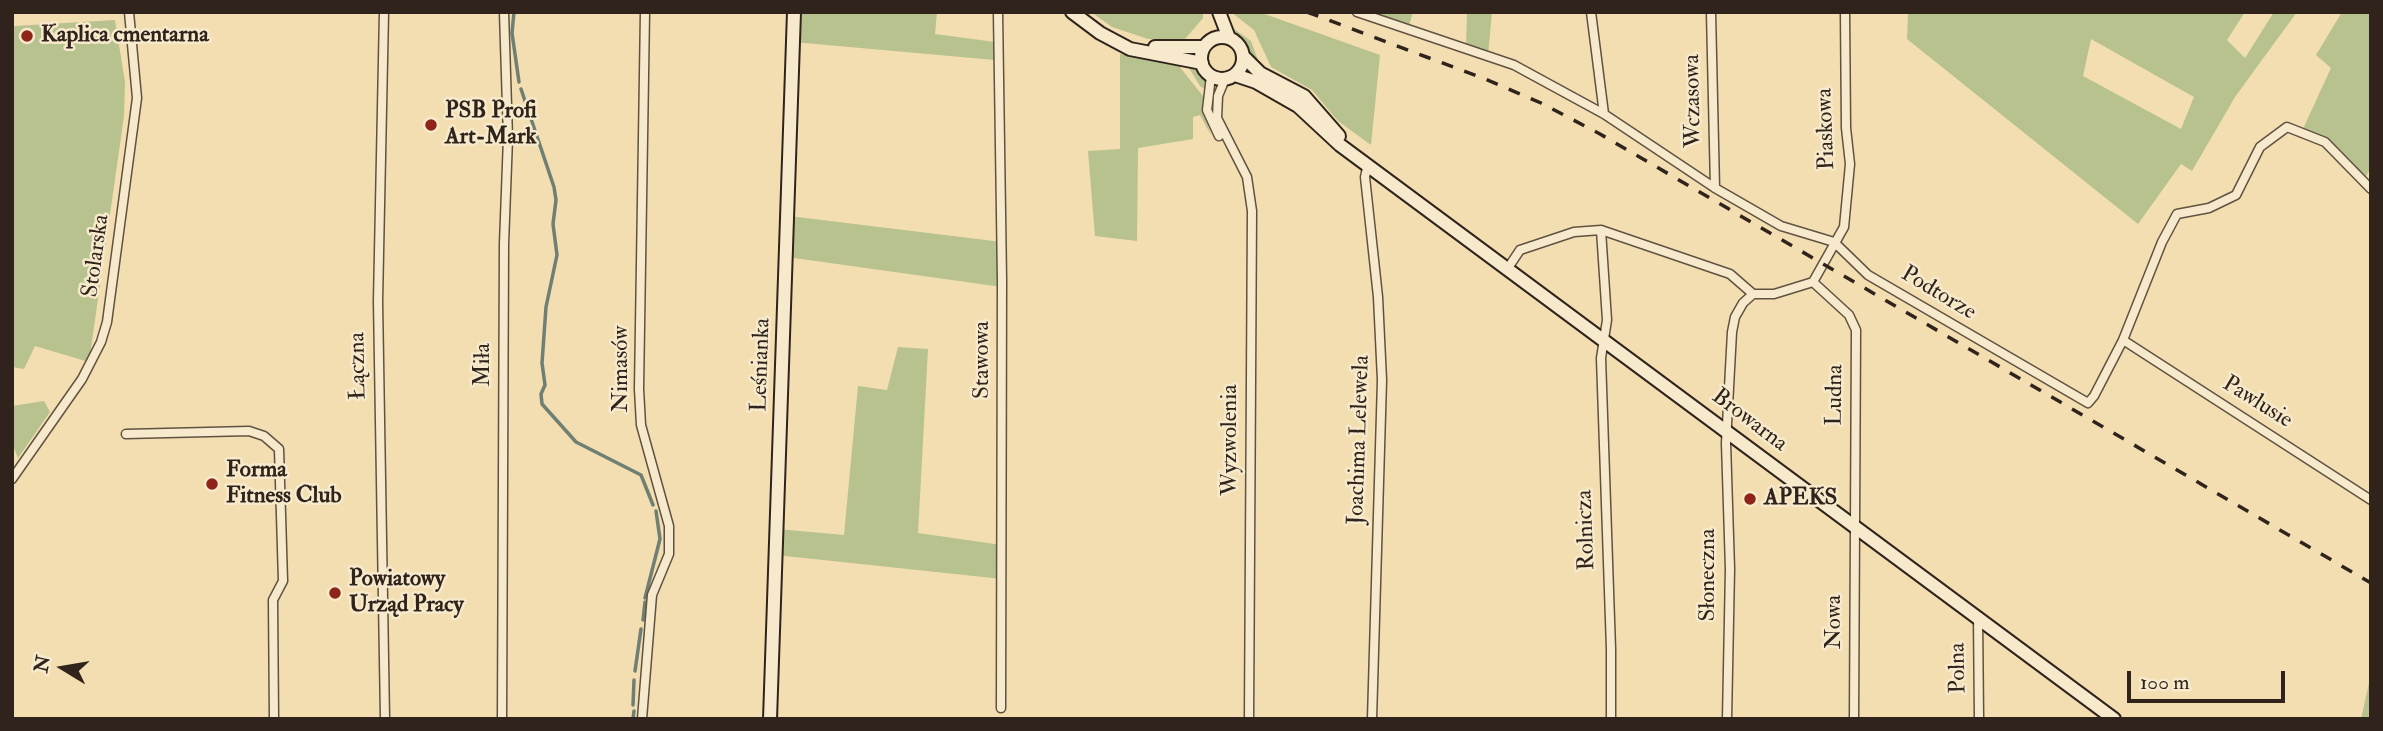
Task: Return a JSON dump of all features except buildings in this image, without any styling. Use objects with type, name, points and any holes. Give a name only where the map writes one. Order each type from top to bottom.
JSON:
[{"type":"street","name":"Stolarska","points":[[12,479],[82,379],[102,342],[107,322],[137,98],[129,12]]},
{"type":"street","name":"Łączna","points":[[384,12],[377,302],[385,719]]},
{"type":"street","name":"Miła","points":[[502,719],[504,244],[508,138],[504,12]]},
{"type":"street","name":"Nimasów","points":[[642,719],[642,688],[652,594],[669,554],[669,526],[641,425],[645,12]]},
{"type":"street","name":"Leśnianka","points":[[770,719],[794,12]]},
{"type":"street","name":"Stawowa","points":[[998,12],[1002,287],[1001,708]]},
{"type":"street","points":[[1072,12],[1130,49],[1202,63]]},
{"type":"street","points":[[1217,12],[1222,38]]},
{"type":"street","points":[[1357,12],[1514,65],[1604,114],[1715,188],[1796,233],[1834,242],[1813,282],[1774,294],[1754,294],[1730,274],[1601,230],[1574,232],[1520,250],[1508,268]]},
{"type":"street","points":[[1591,12],[1604,114]]},
{"type":"street","name":"Wczasowa","points":[[1711,12],[1715,188]]},
{"type":"street","name":"Piaskowa","points":[[1834,242],[1844,227],[1850,164],[1846,128],[1845,12]]},
{"type":"street","points":[[1117,42],[1161,48],[1204,47],[1222,38]]},
{"type":"street","points":[[1204,47],[1202,63],[1211,76],[1230,77],[1241,66],[1243,55],[1238,45],[1222,38]]},
{"type":"street","name":"Browarna","points":[[1243,55],[1261,73],[1304,96],[1363,160]]},
{"type":"street","name":"Wyzwolenia","points":[[1211,76],[1209,117],[1222,141],[1241,162]]},
{"type":"street","name":"Browarna","points":[[1230,77],[1265,86],[1298,106],[1340,145],[2114,719]]},
{"type":"street","name":"Wyzwolenia","points":[[1230,77],[1218,96],[1217,118],[1247,177],[1251,211],[1249,719]]},
{"type":"street","name":"Podtorze","points":[[1834,242],[1868,275],[2080,400],[2088,402],[2094,396],[2123,340],[2162,242],[2177,214],[2209,208],[2236,195],[2260,147],[2287,127],[2325,142],[2371,189]]},
{"type":"street","name":"Joachima Lelewela","points":[[1363,160],[1378,297],[1382,380],[1372,719]]},
{"type":"street","points":[[1601,230],[1607,320],[1605,340]]},
{"type":"street","name":"Ludna","points":[[1813,282],[1849,315],[1856,330],[1854,525]]},
{"type":"street","name":"Słoneczna","points":[[1727,719],[1730,569],[1726,443],[1735,317],[1743,303],[1754,294]]},
{"type":"street","name":"Rolnicza","points":[[1605,340],[1601,358],[1611,719]]},
{"type":"street","name":"Pawlusie","points":[[2123,340],[2371,499]]},
{"type":"street","points":[[126,434],[249,431],[264,436],[279,449],[283,581],[273,600],[274,719]]},
{"type":"street","name":"Nowa","points":[[1854,525],[1854,719]]},
{"type":"street","name":"Polna","points":[[1978,617],[1979,719]]},
{"type":"green space","points":[[794,12],[937,12],[935,34],[995,42],[995,60],[793,42]]},
{"type":"green space","points":[[1091,12],[1203,12],[1203,18],[1185,39],[1148,39],[1112,27]]},
{"type":"green space","points":[[1231,12],[1259,12],[1380,55],[1371,145],[1338,121],[1312,90],[1271,67],[1254,30]]},
{"type":"green space","points":[[1357,12],[1413,12],[1408,29]]},
{"type":"green space","points":[[1467,12],[1492,12],[1488,56],[1466,49]]},
{"type":"green space","points":[[1908,12],[2245,12],[2227,40],[2245,58],[2274,12],[2297,12],[2235,97],[2192,171],[2181,164],[2138,224],[1907,39]],"holes":[[[2091,39],[2194,97],[2181,129],[2083,76]]]},
{"type":"green space","points":[[2342,12],[2371,12],[2371,168],[2363,181],[2326,142],[2302,131],[2331,68],[2316,55]]},
{"type":"green space","points":[[115,20],[125,82],[124,116],[89,362],[35,346],[24,369],[12,367],[12,29],[15,26]]},
{"type":"green space","points":[[1227,24],[1251,41],[1260,66],[1249,57],[1245,44]]},
{"type":"green space","points":[[1120,54],[1179,66],[1203,96],[1204,112],[1211,135],[1200,115],[1193,117],[1193,139],[1138,148],[1137,241],[1095,236],[1088,151],[1120,149]]},
{"type":"green space","points":[[1186,63],[1201,70],[1206,90],[1200,86]]},
{"type":"green space","points":[[789,216],[1002,242],[1002,287],[787,257]]},
{"type":"green space","points":[[898,347],[928,349],[918,533],[1002,545],[1002,579],[776,555],[777,529],[844,535],[858,386],[887,390]]},
{"type":"green space","points":[[44,401],[50,412],[18,458],[12,443],[12,406]]},
{"type":"green space","points":[[2371,674],[2371,714],[2368,719],[2361,719]]},
{"type":"waterway","points":[[514,12],[512,33],[519,82]]},
{"type":"waterway","points":[[521,89],[556,200],[553,224],[557,255],[546,307],[542,363],[545,385],[541,394],[542,404],[576,442],[641,475],[653,505]]},
{"type":"waterway","points":[[645,598],[660,539],[656,511]]},
{"type":"waterway","points":[[643,620],[645,602]]},
{"type":"waterway","points":[[635,671],[641,629]]},
{"type":"waterway","points":[[633,705],[634,680]]},
{"type":"waterway","points":[[633,719],[634,711]]},
{"type":"railway","points":[[1307,12],[1485,79],[1541,103],[1600,134],[2371,583]]},
{"type":"place","name":"Kaplica cmentarna","points":[[27,36]]},
{"type":"place","name":"PSB Profi Art-Mark","points":[[431,125]]},
{"type":"place","name":"Forma Fitness Club","points":[[212,484]]},
{"type":"place","name":"APEKS","points":[[1750,499]]},
{"type":"place","name":"Powiatowy Urząd Pracy","points":[[335,593]]}]
